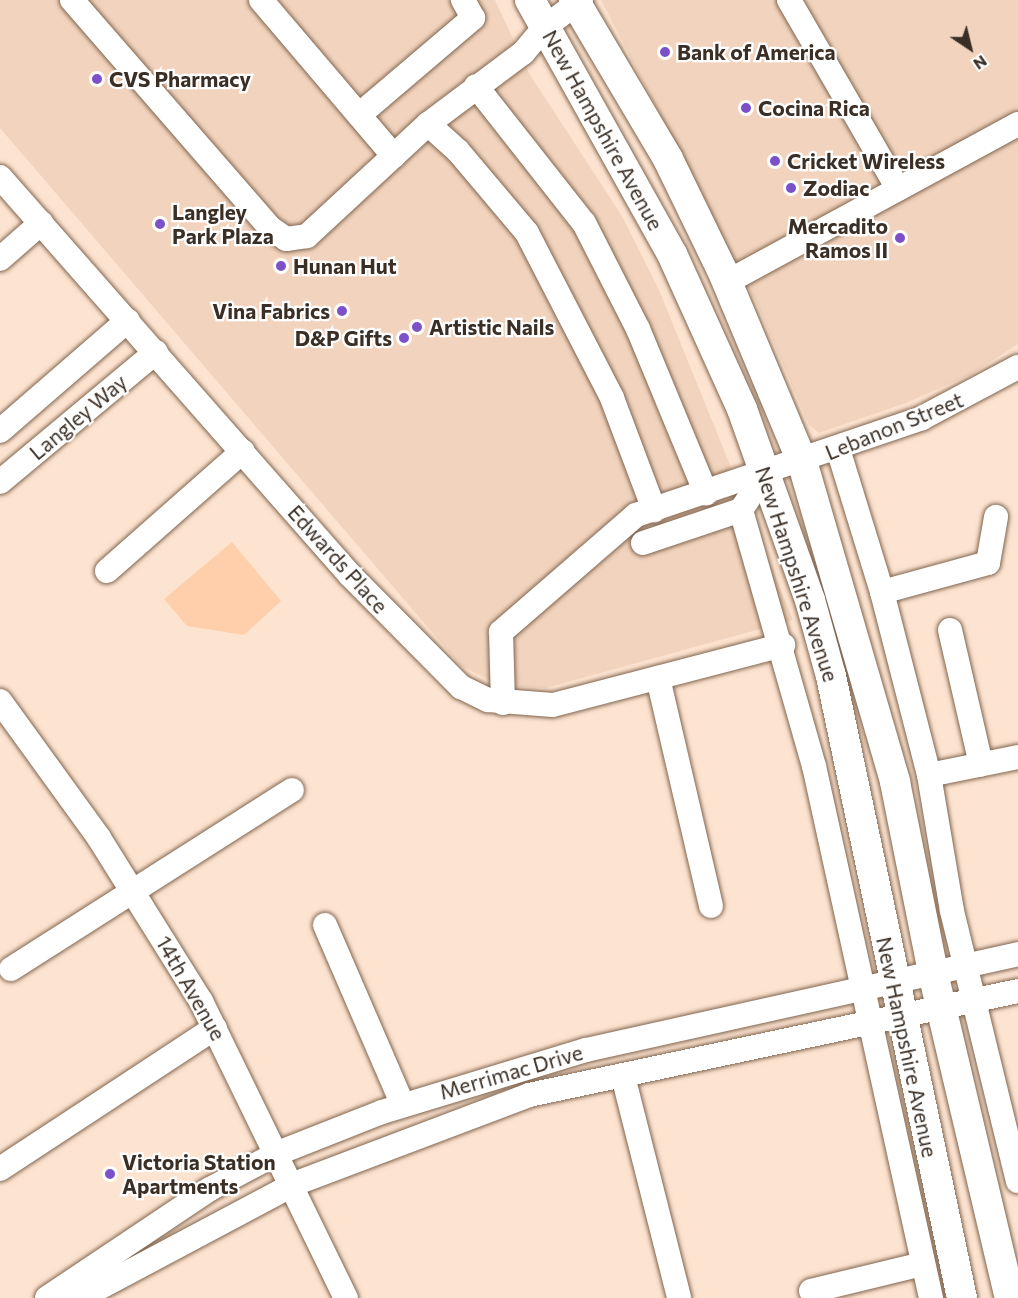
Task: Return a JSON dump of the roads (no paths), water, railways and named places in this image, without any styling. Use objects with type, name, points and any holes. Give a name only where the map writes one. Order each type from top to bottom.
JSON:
[{"type":"main road","name":"New Hampshire Avenue","points":[[530,0],[672,254],[766,474],[831,676],[879,985],[901,1020],[962,1298]]},
{"type":"main road","name":"New Hampshire Avenue","points":[[577,1],[668,159],[727,282],[802,461],[895,782],[933,973],[1010,1298]]},
{"type":"street","points":[[72,0],[269,227],[286,239],[307,236],[428,124],[523,53],[545,27],[577,1]]},
{"type":"street","points":[[261,0],[394,156]]},
{"type":"street","points":[[359,115],[473,18],[463,0]]},
{"type":"street","points":[[789,0],[898,189]]},
{"type":"street","points":[[476,86],[584,223],[638,329],[706,493]]},
{"type":"street","points":[[428,124],[458,151],[527,234],[612,398],[654,510]]},
{"type":"street","points":[[727,282],[1018,124]]},
{"type":"street","name":"Edwards Place","points":[[0,177],[445,676],[475,695],[503,703],[553,705],[783,645]]},
{"type":"street","points":[[0,259],[41,223]]},
{"type":"street","name":"Langley Way","points":[[0,431],[128,320]]},
{"type":"street","name":"Langley Way","points":[[0,482],[156,351]]},
{"type":"street","name":"Lebanon Street","points":[[503,703],[501,632],[636,515],[838,449],[954,404],[1018,367]]},
{"type":"street","points":[[838,449],[882,592],[929,775],[966,965],[1018,1181]]},
{"type":"street","points":[[107,571],[243,451]]},
{"type":"street","points":[[643,543],[741,510],[766,474]]},
{"type":"street","points":[[741,510],[783,645],[879,985],[872,1026],[931,1298]]},
{"type":"street","points":[[882,592],[988,562],[996,517]]},
{"type":"street","points":[[950,630],[981,764]]},
{"type":"street","points":[[658,678],[711,906]]},
{"type":"street","name":"14th Avenue","points":[[0,701],[9,730],[134,894],[216,1028],[294,1184],[346,1298]]},
{"type":"street","points":[[929,775],[1018,757]]},
{"type":"street","points":[[11,969],[134,894],[292,790]]},
{"type":"street","points":[[325,925],[403,1105]]},
{"type":"street","name":"Merrimac Drive","points":[[47,1298],[210,1189],[278,1154],[403,1105],[534,1063],[1018,954]]},
{"type":"street","name":"Merrimac Drive","points":[[80,1298],[294,1184],[529,1095],[901,1020],[1018,991]]},
{"type":"street","points":[[0,1168],[216,1028]]},
{"type":"street","points":[[623,1076],[679,1298]]},
{"type":"street","points":[[810,1291],[924,1264]]},
{"type":"place","name":"Bank of America","points":[[665,52]]},
{"type":"place","name":"CVS Pharmacy","points":[[97,79]]},
{"type":"place","name":"Cocina Rica","points":[[746,108]]},
{"type":"place","name":"Cricket Wireless","points":[[775,161]]},
{"type":"place","name":"Zodiac","points":[[791,188]]},
{"type":"place","name":"Langley Park Plaza","points":[[160,224]]},
{"type":"place","name":"Mercadito Ramos II","points":[[900,238]]},
{"type":"place","name":"Hunan Hut","points":[[281,266]]},
{"type":"place","name":"Vina Fabrics","points":[[342,311]]},
{"type":"place","name":"Artistic Nails","points":[[417,327]]},
{"type":"place","name":"D&P Gifts","points":[[404,338]]},
{"type":"place","name":"Victoria Station Apartments","points":[[110,1174]]}]
